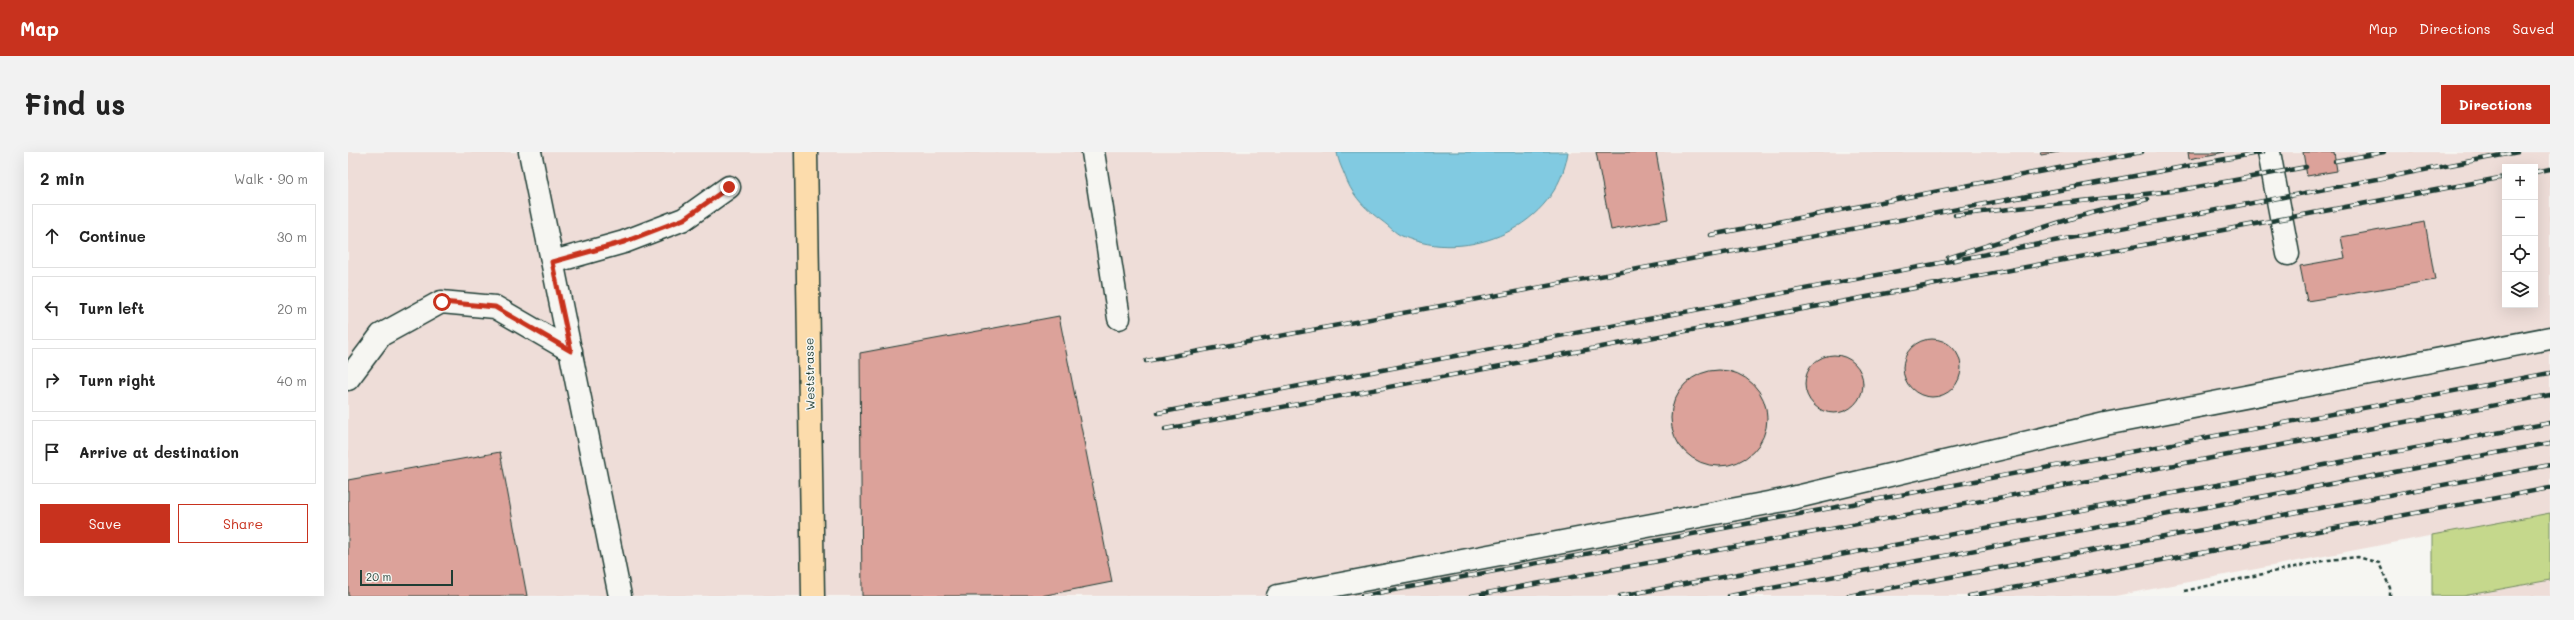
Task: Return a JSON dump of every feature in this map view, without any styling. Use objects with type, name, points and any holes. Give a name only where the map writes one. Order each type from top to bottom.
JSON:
[{"type":"main road","name":"Weststrasse","points":[[806,152],[813,596]]},
{"type":"lane","points":[[530,152],[620,596]]},
{"type":"lane","points":[[1093,152],[1119,318]]},
{"type":"lane","points":[[2269,152],[2288,254]]},
{"type":"lane","points":[[552,262],[624,242],[684,219],[729,187]]},
{"type":"lane","points":[[348,379],[381,335],[442,302],[495,307],[571,351]]},
{"type":"lane","points":[[1278,596],[1784,500],[2105,424],[2550,338]]},
{"type":"path","points":[[2184,591],[2328,560],[2358,557],[2379,563],[2390,588],[2390,596]]},
{"type":"shaded area","points":[[348,152],[2550,152],[2550,513],[2115,596],[348,596]]},
{"type":"shaded area","points":[[2550,580],[2550,596],[2463,596]]},
{"type":"green space","points":[[2550,513],[2550,580],[2463,596],[2432,596],[2432,535]]},
{"type":"water","points":[[1337,152],[1568,152],[1560,178],[1547,201],[1528,219],[1506,233],[1481,242],[1454,246],[1428,244],[1402,236],[1394,231],[1366,208],[1358,199],[1347,181]]},
{"type":"building","points":[[1596,152],[1656,152],[1668,219],[1611,230]]},
{"type":"building","points":[[2040,152],[2059,152],[2041,155]]},
{"type":"building","points":[[2188,152],[2225,152],[2189,159]]},
{"type":"building","points":[[2303,152],[2334,152],[2337,171],[2307,176]]},
{"type":"building","points":[[2425,222],[2435,280],[2307,301],[2300,266],[2345,258],[2341,237]]},
{"type":"building","points":[[1059,316],[1112,582],[1041,596],[862,596],[860,353]]},
{"type":"building","points":[[1926,339],[1938,339],[1953,347],[1961,362],[1961,374],[1953,389],[1938,397],[1926,397],[1911,389],[1903,374],[1903,362],[1911,347]]},
{"type":"building","points":[[1828,355],[1840,355],[1855,363],[1863,378],[1863,390],[1855,405],[1840,413],[1828,413],[1813,405],[1805,390],[1805,378],[1813,363]]},
{"type":"building","points":[[1719,370],[1737,374],[1753,384],[1763,400],[1767,418],[1763,436],[1753,452],[1737,462],[1719,466],[1701,462],[1685,452],[1675,436],[1671,418],[1675,400],[1685,384],[1701,374]]},
{"type":"building","points":[[500,452],[527,596],[348,596],[348,480]]},
{"type":"railway","points":[[1710,235],[2142,152]]},
{"type":"railway","points":[[1146,361],[2263,152]]},
{"type":"railway","points":[[2335,161],[2384,152]]},
{"type":"railway","points":[[1158,413],[2518,152]]},
{"type":"railway","points":[[1955,215],[2181,190],[2306,167]]},
{"type":"railway","points":[[2538,171],[2550,169]]},
{"type":"railway","points":[[1165,429],[2502,178]]},
{"type":"railway","points":[[1948,258],[2076,217],[2148,199]]},
{"type":"railway","points":[[1362,596],[2550,373]]},
{"type":"railway","points":[[1471,596],[2550,395]]},
{"type":"railway","points":[[1620,596],[2550,423]]},
{"type":"railway","points":[[1729,596],[2550,443]]},
{"type":"railway","points":[[1848,596],[2550,465]]},
{"type":"railway","points":[[1969,596],[2550,488]]},
{"type":"route","points":[[442,302],[495,307],[551,341],[571,351],[552,262],[624,242],[684,219],[729,187]]}]
